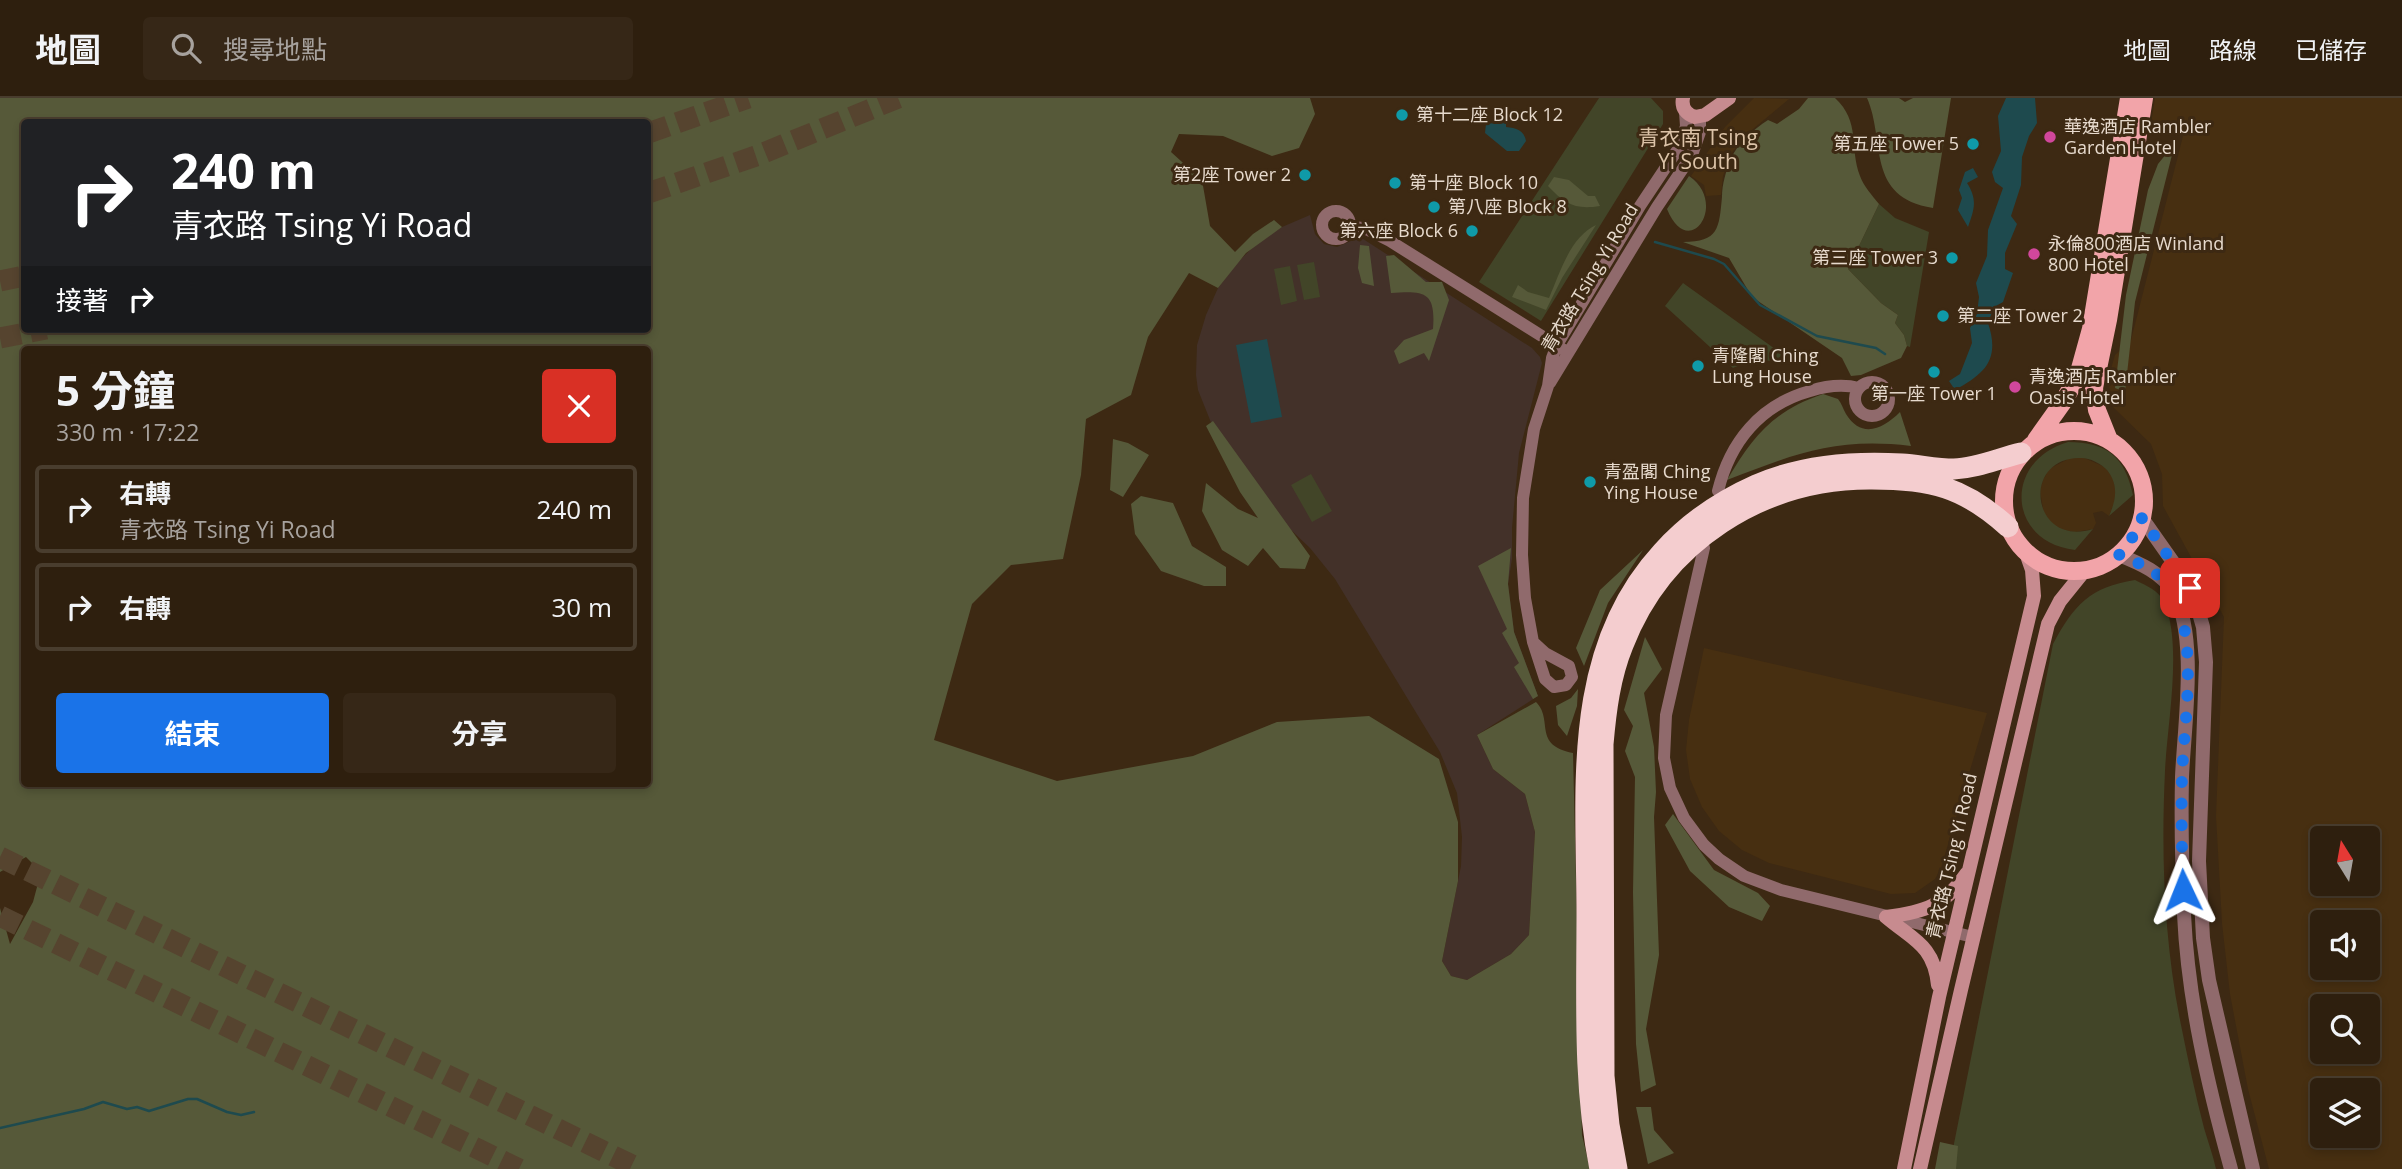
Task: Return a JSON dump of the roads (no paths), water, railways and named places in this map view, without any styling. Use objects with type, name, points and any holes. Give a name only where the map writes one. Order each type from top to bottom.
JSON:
[{"type":"highway","points":[[1617,1169],[1604,1076],[1602,772],[1608,702],[1620,653],[1643,603],[1668,569],[1701,537],[1808,469],[1857,463],[1962,468],[2029,447]]},
{"type":"highway","points":[[1600,1169],[1588,1072],[1587,744],[1592,696],[1602,655],[1630,594],[1655,559],[1681,533],[1709,511],[1757,485],[1863,479],[1937,485],[1968,496],[1990,510],[2008,527]]},
{"type":"main road","points":[[1682,103],[1695,117],[1707,108],[1730,98]]},
{"type":"main road","name":"青衣路 Tsing Yi Road","points":[[2129,98],[2132,123],[2108,320],[2094,388],[2097,410],[2109,440],[2127,455],[2138,473],[2144,496],[2142,518]]},
{"type":"main road","name":"青衣路 Tsing Yi Road","points":[[1904,1169],[1940,997],[2034,596],[2032,570],[2026,553],[2008,527],[2003,507],[2004,487],[2010,470],[2063,402],[2078,376],[2091,329],[2132,123],[2144,98]]},
{"type":"main road","points":[[2029,447],[2067,430],[2083,431],[2109,440]]},
{"type":"main road","points":[[2119,555],[2129,544],[2142,518]]},
{"type":"main road","name":"青衣路 Tsing Yi Road","points":[[2026,553],[2040,563],[2057,569],[2085,570],[2102,565],[2119,555]]},
{"type":"main road","name":"青衣路 Tsing Yi Road","points":[[1920,1169],[2048,624],[2060,601],[2085,570]]},
{"type":"main road","points":[[1886,916],[1907,914],[1937,904],[1956,890],[1972,865]]},
{"type":"main road","points":[[1886,916],[1919,942],[1929,954],[1936,970],[1940,997]]},
{"type":"street","name":"青衣路 Tsing Yi Road","points":[[1533,642],[1523,578],[1523,498],[1534,429],[1548,386],[1552,358],[1557,345],[1640,206],[1680,146],[1686,126],[1682,103]]},
{"type":"street","name":"青衣路 Tsing Yi Road","points":[[1548,386],[1635,242],[1692,155],[1707,108]]},
{"type":"street","points":[[1350,227],[1364,228],[1390,241],[1569,353]]},
{"type":"street","points":[[1718,491],[1732,450],[1744,432],[1759,417],[1777,404],[1817,388],[1859,388]]},
{"type":"street","points":[[2142,518],[2185,579],[2194,596],[2203,627],[2206,662],[2199,848],[2203,938],[2209,980],[2253,1169]]},
{"type":"street","points":[[1704,548],[1666,715],[1664,758],[1670,788],[1684,818],[1704,845],[1744,876],[1781,890],[1973,937]]},
{"type":"street","points":[[2119,555],[2152,570],[2174,592],[2183,624],[2187,660],[2181,833],[2186,947],[2202,1049],[2216,1116],[2231,1169]]},
{"type":"water","points":[[2006,98],[2035,98],[2037,123],[2022,157],[2021,185],[2011,216],[2017,224],[2005,253],[2005,269],[2013,273],[2003,302],[1994,307],[1988,323],[1992,346],[1988,364],[1975,377],[1955,390],[1949,381],[1960,374],[1972,343],[1970,328],[1977,314],[1979,297],[1976,283],[1987,256],[1988,230],[2003,188],[1995,182],[1992,172],[2001,151],[1998,116]]},
{"type":"water","points":[[1499,119],[1506,122],[1506,127],[1523,134],[1526,141],[1519,151],[1507,151],[1485,133],[1486,124],[1495,123]]},
{"type":"water","points":[[1973,168],[1978,177],[1967,183],[1974,205],[1968,227],[1958,210],[1962,198],[1959,190],[1965,172]]},
{"type":"water","points":[[1267,339],[1282,417],[1251,423],[1236,345]]},
{"type":"waterway","points":[[1655,242],[1724,264],[1760,305],[1817,336],[1876,348],[1885,354]]},
{"type":"waterway","points":[[0,1128],[84,1109],[103,1102],[127,1109],[137,1107],[149,1111],[188,1099],[197,1099],[227,1112],[241,1115],[254,1112]]},
{"type":"tunnel","points":[[651,132],[748,98]]},
{"type":"tunnel","points":[[651,192],[756,156],[898,98]]},
{"type":"tunnel","points":[[0,281],[21,277]]},
{"type":"tunnel","points":[[0,338],[26,333]]},
{"type":"tunnel","points":[[0,857],[640,1169]]},
{"type":"tunnel","points":[[0,916],[519,1169]]},
{"type":"place","name":"第十二座 Block 12","points":[[1402,115]]},
{"type":"place","name":"華逸酒店 Rambler Garden Hotel","points":[[2050,137]]},
{"type":"place","name":"第五座 Tower 5","points":[[1973,144]]},
{"type":"place","name":"第2座 Tower 2","points":[[1305,175]]},
{"type":"place","name":"第十座 Block 10","points":[[1395,183]]},
{"type":"place","name":"第八座 Block 8","points":[[1434,207]]},
{"type":"place","name":"第六座 Block 6","points":[[1472,231]]},
{"type":"place","name":"永倫800酒店 Winland 800 Hotel","points":[[2034,254]]},
{"type":"place","name":"第三座 Tower 3","points":[[1952,258]]},
{"type":"place","name":"第二座 Tower 2","points":[[1943,316]]},
{"type":"place","name":"青隆閣 Ching Lung House","points":[[1698,366]]},
{"type":"place","name":"第一座 Tower 1","points":[[1934,372]]},
{"type":"place","name":"青逸酒店 Rambler Oasis Hotel","points":[[2015,387]]},
{"type":"place","name":"青盈閣 Ching Ying House","points":[[1590,482]]},
{"type":"district","name":"青衣南 Tsing Yi South","points":[[1698,150]]}]
